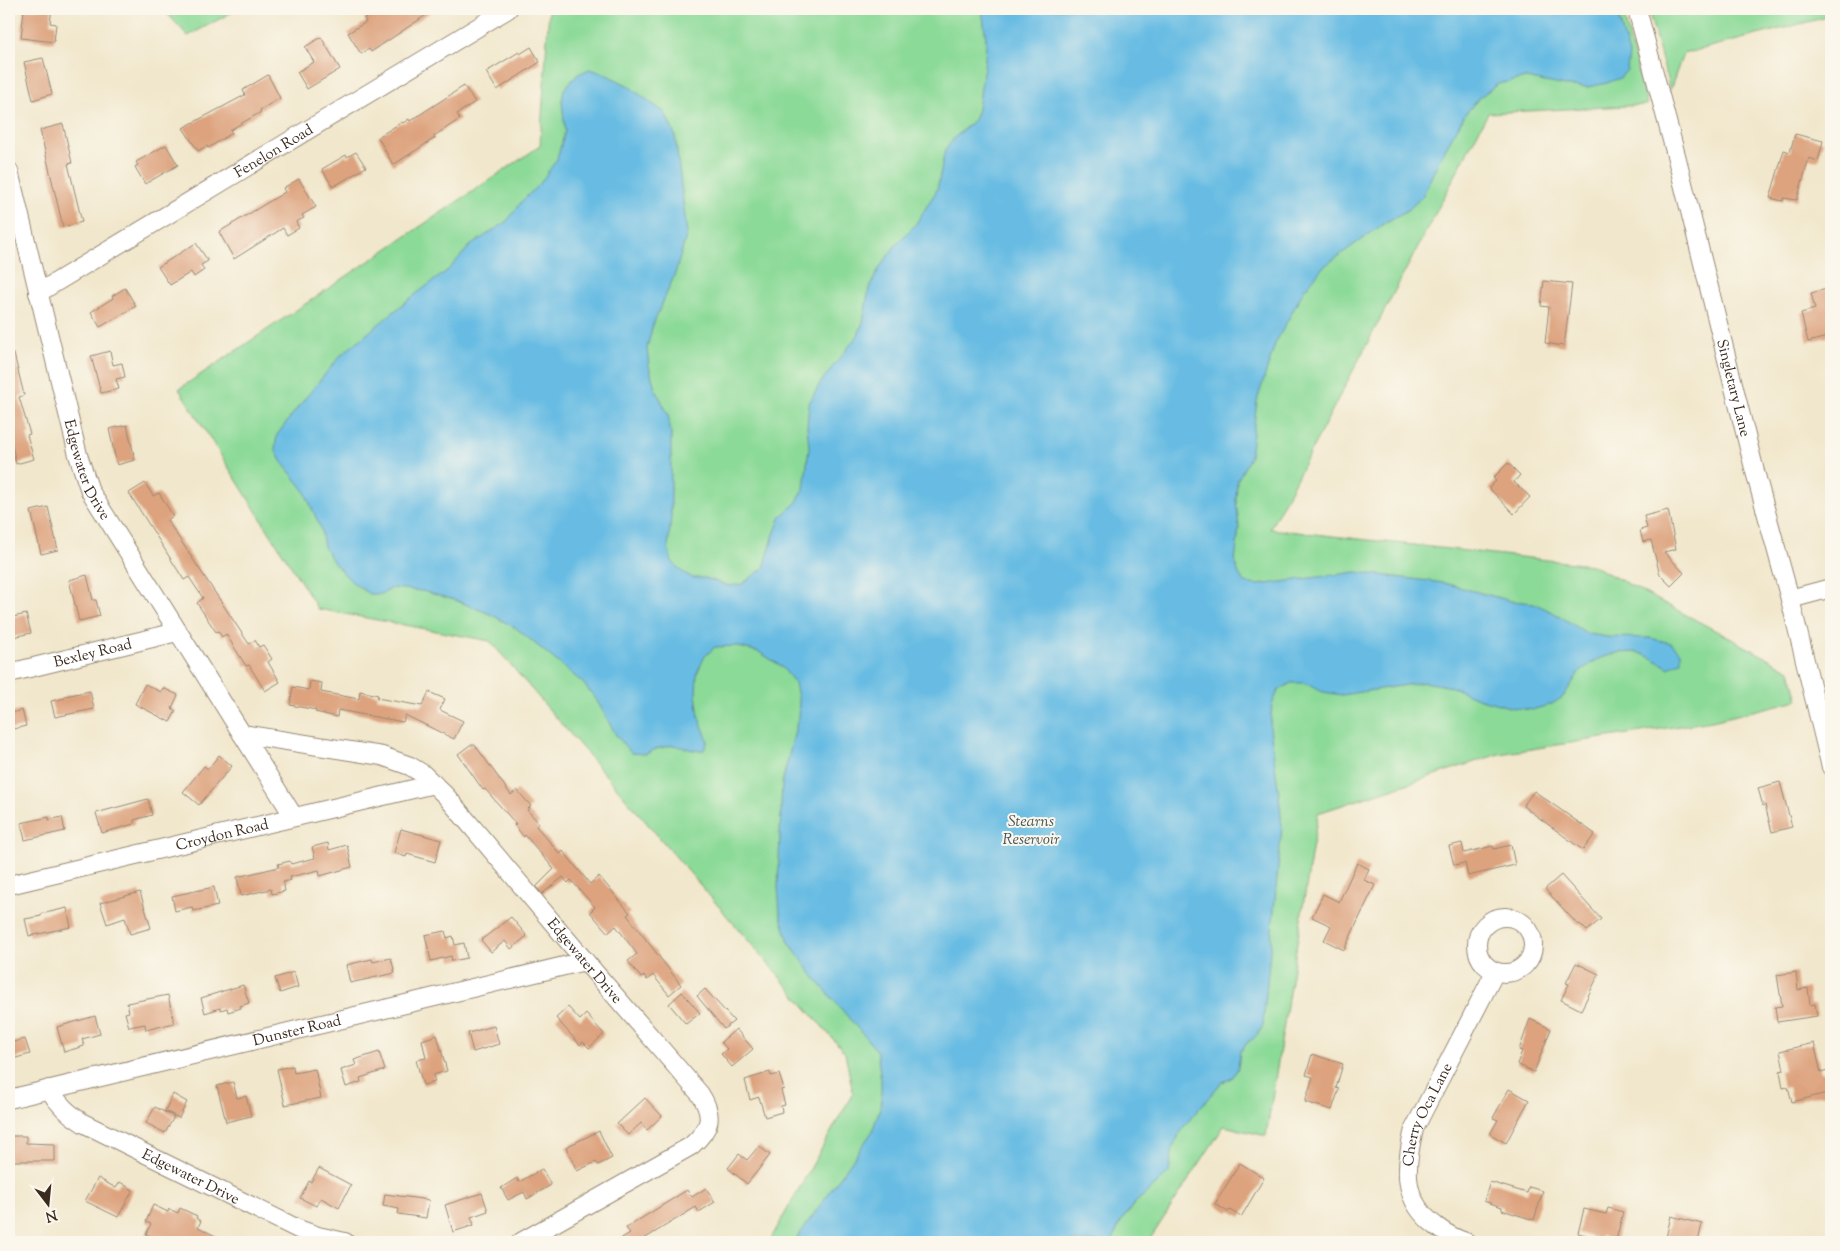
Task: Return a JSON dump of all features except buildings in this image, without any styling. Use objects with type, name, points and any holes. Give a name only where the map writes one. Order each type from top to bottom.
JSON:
[{"type":"street","name":"Fenelon Road","points":[[38,293],[508,9]]},
{"type":"street","name":"Singletary Lane","points":[[1637,9],[1691,211],[1754,468],[1790,599],[1831,767]]},
{"type":"street","name":"Edgewater Drive","points":[[9,171],[78,455],[90,491],[294,817]]},
{"type":"street","points":[[1790,599],[1831,588]]},
{"type":"street","name":"Bexley Road","points":[[9,673],[177,632]]},
{"type":"street","name":"Edgewater Drive","points":[[242,734],[382,756],[410,766],[434,784],[700,1094],[707,1108],[709,1124],[705,1132],[691,1146],[521,1242]]},
{"type":"street","name":"Croydon Road","points":[[9,885],[434,784]]},
{"type":"street","name":"Dunster Road","points":[[9,1099],[585,961]]},
{"type":"street","name":"Cherry Oca Lane","points":[[1466,1242],[1442,1230],[1424,1217],[1413,1200],[1408,1178],[1408,1154],[1414,1129],[1495,972]]},
{"type":"street","name":"Edgewater Drive","points":[[49,1089],[62,1108],[83,1123],[298,1229],[344,1242]]},
{"type":"green space","points":[[163,9],[238,9],[188,36]]},
{"type":"green space","name":"Stearns Reservoir","points":[[549,9],[1622,9],[1647,105],[1488,113],[1270,529],[1592,565],[1790,670],[1798,700],[1712,721],[1499,754],[1318,813],[1266,1136],[1224,1126],[1148,1242],[769,1242],[853,1093],[845,1053],[490,641],[318,609],[179,389],[540,146]]},
{"type":"green space","points":[[1648,9],[1831,9],[1831,16],[1683,54],[1670,90]]},
{"type":"water","name":"Stearns Reservoir","points":[[982,9],[1616,9],[1629,54],[1627,70],[1620,78],[1588,87],[1565,86],[1526,78],[1498,84],[1481,96],[1466,113],[1441,156],[1422,197],[1408,210],[1386,222],[1323,267],[1304,290],[1275,344],[1257,401],[1250,457],[1237,481],[1236,501],[1239,527],[1235,562],[1239,574],[1245,583],[1258,585],[1356,572],[1444,583],[1511,601],[1534,603],[1558,615],[1588,634],[1608,637],[1650,638],[1671,643],[1681,652],[1681,661],[1669,668],[1637,652],[1617,653],[1598,659],[1580,671],[1563,697],[1552,704],[1532,710],[1509,707],[1477,698],[1452,687],[1425,682],[1342,695],[1323,692],[1304,683],[1291,683],[1278,691],[1272,705],[1270,727],[1282,827],[1263,1025],[1258,1035],[1247,1043],[1240,1052],[1238,1068],[1233,1077],[1221,1083],[1185,1125],[1173,1146],[1169,1173],[1134,1204],[1120,1223],[1112,1242],[794,1242],[872,1132],[881,1105],[881,1080],[877,1051],[814,977],[789,942],[780,914],[778,886],[782,783],[798,718],[799,703],[795,683],[781,666],[759,652],[735,646],[715,647],[705,656],[697,673],[696,694],[699,717],[708,741],[704,750],[693,750],[673,745],[656,749],[646,754],[631,753],[616,735],[596,699],[583,683],[516,628],[490,614],[455,600],[422,591],[393,588],[382,594],[369,594],[351,581],[334,563],[324,547],[321,529],[304,490],[281,461],[275,449],[277,435],[340,356],[448,270],[470,246],[507,221],[522,201],[541,182],[557,159],[565,131],[562,101],[564,89],[577,75],[589,69],[603,73],[627,85],[665,113],[675,135],[687,233],[675,274],[653,325],[647,348],[649,366],[655,388],[668,414],[671,433],[671,517],[668,549],[672,561],[681,571],[693,578],[705,578],[730,586],[742,584],[764,568],[781,516],[796,503],[804,489],[809,447],[807,426],[809,403],[821,382],[858,335],[863,322],[869,288],[880,267],[898,242],[915,225],[937,190],[945,150],[955,137],[974,120],[978,109],[985,59],[986,40]]}]
